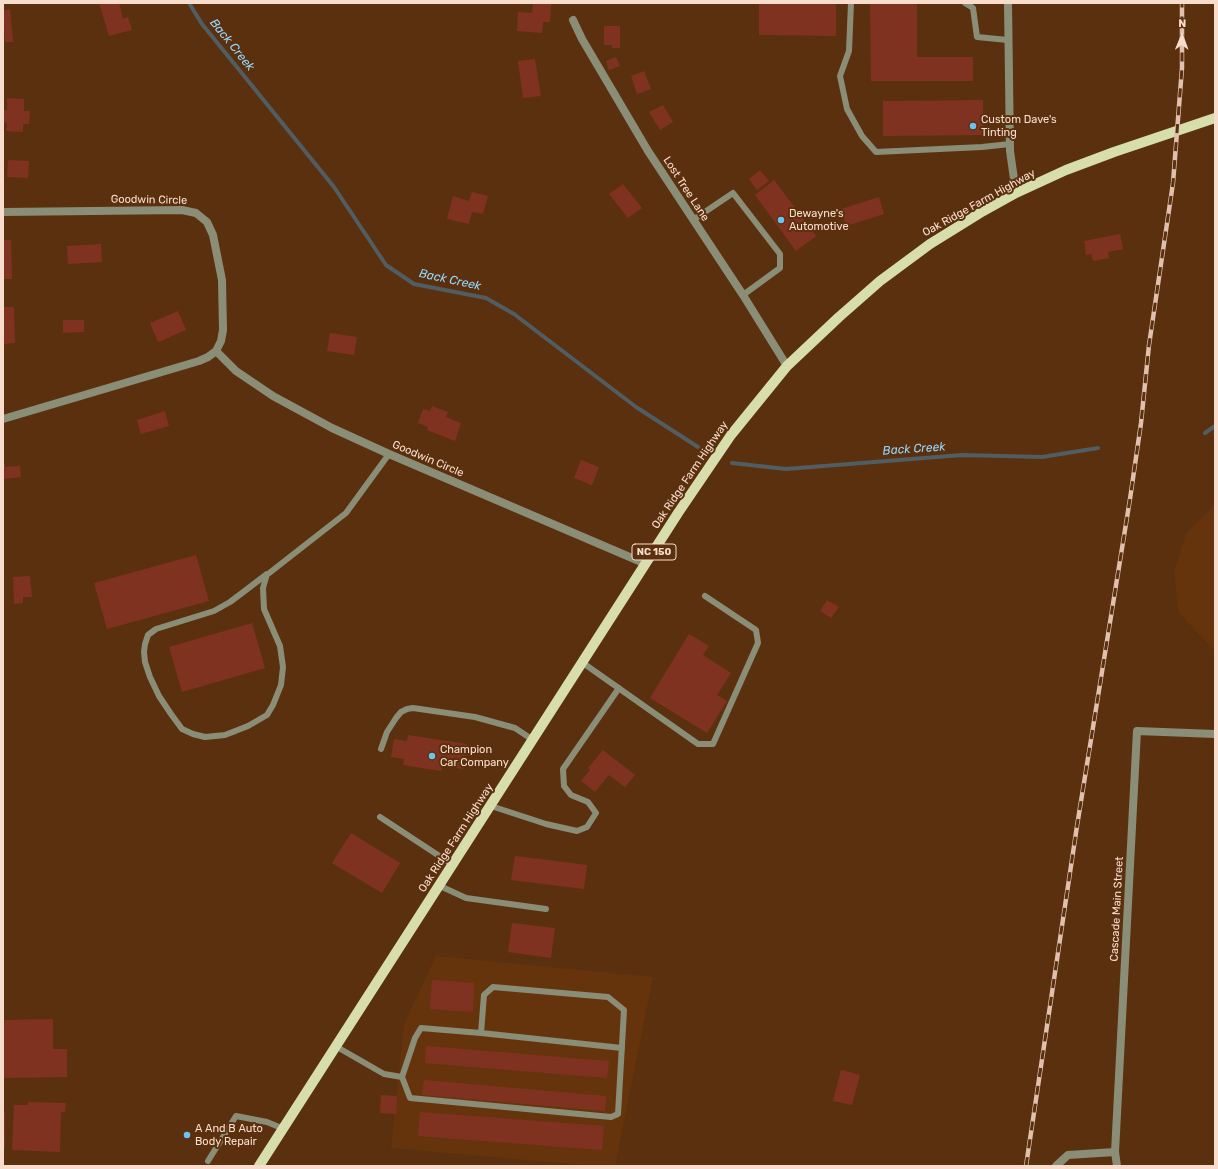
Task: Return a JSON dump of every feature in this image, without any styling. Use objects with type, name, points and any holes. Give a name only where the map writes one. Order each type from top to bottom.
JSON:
[{"type":"main road","name":"Oak Ridge Farm Highway","points":[[259,1166],[337,1047],[678,513],[731,435],[787,366],[880,281],[930,244],[1016,193],[1066,170],[1215,118]]},
{"type":"street","points":[[1008,3],[1010,144],[1016,193]]},
{"type":"street","name":"Lost Tree Lane","points":[[573,20],[582,39],[648,151],[743,295],[787,366]]},
{"type":"street","name":"Goodwin Circle","points":[[3,212],[182,210],[196,213],[207,222],[213,235],[222,280],[223,330],[221,341],[216,350],[236,371],[273,396],[332,428],[388,454],[646,564]]},
{"type":"street","points":[[3,419],[199,361],[208,357],[216,350]]},
{"type":"street","name":"Cascade Main Street","points":[[1117,1166],[1115,1152],[1137,731],[1215,734]]},
{"type":"street","points":[[1056,1166],[1068,1155],[1115,1152]]},
{"type":"lane","points":[[851,3],[849,51],[840,76],[847,109],[862,136],[876,152],[982,147],[1010,144]]},
{"type":"lane","points":[[965,3],[973,8],[976,37],[1008,40]]},
{"type":"lane","points":[[693,220],[733,193],[780,254],[780,268],[743,295]]},
{"type":"lane","points":[[267,574],[263,588],[264,609],[280,646],[283,668],[281,685],[274,705],[267,715],[248,726],[225,735],[205,737],[182,729],[159,696],[150,677],[145,662],[144,652],[148,635],[156,629],[214,611],[230,602],[346,513],[388,454]]},
{"type":"lane","points":[[583,662],[698,744],[713,744],[758,643],[756,630],[705,596]]},
{"type":"lane","points":[[491,806],[546,824],[577,831],[587,827],[596,813],[588,802],[571,795],[564,786],[563,769],[618,688]]},
{"type":"lane","points":[[381,749],[387,732],[396,718],[401,712],[413,708],[475,717],[515,728],[533,740]]},
{"type":"lane","points":[[380,817],[453,865]]},
{"type":"lane","points":[[440,886],[466,898],[546,909]]},
{"type":"lane","points":[[481,1032],[484,995],[493,986],[608,998],[624,1010],[622,1048],[618,1114],[611,1117],[410,1098],[402,1077],[415,1038],[421,1028],[481,1032],[622,1048]]},
{"type":"lane","points":[[337,1047],[384,1074],[402,1077]]},
{"type":"lane","points":[[208,1161],[236,1116],[267,1122],[284,1129]]},
{"type":"shaded area","points":[[1215,504],[1215,651],[1178,612],[1174,571],[1186,534]]},
{"type":"shaded area","points":[[436,956],[653,977],[615,1166],[596,1166],[391,1148],[404,1024]]},
{"type":"building","points":[[99,3],[119,3],[123,19],[128,17],[132,30],[109,36]]},
{"type":"building","points":[[533,3],[551,4],[550,22],[543,22],[542,33],[517,31],[518,12],[532,13]]},
{"type":"building","points":[[759,3],[836,3],[836,36],[759,35]]},
{"type":"building","points":[[870,3],[917,3],[917,57],[973,57],[973,81],[871,81]]},
{"type":"building","points":[[10,9],[13,42],[5,42],[3,10]]},
{"type":"building","points":[[604,26],[620,26],[620,48],[612,48],[612,45],[604,45]]},
{"type":"building","points":[[616,57],[620,66],[609,70],[606,61]]},
{"type":"building","points":[[535,59],[541,96],[523,98],[518,61]]},
{"type":"building","points":[[644,71],[651,89],[637,94],[631,76]]},
{"type":"building","points":[[7,98],[24,99],[24,111],[30,111],[29,124],[23,124],[23,132],[6,131],[7,123],[3,122],[3,110],[7,110]]},
{"type":"building","points":[[983,100],[983,135],[883,136],[883,101]]},
{"type":"building","points":[[663,105],[673,122],[660,130],[649,112]]},
{"type":"building","points":[[8,160],[29,161],[28,178],[7,177]]},
{"type":"building","points":[[760,170],[769,181],[757,190],[749,179]]},
{"type":"building","points":[[774,180],[816,236],[796,251],[755,195]]},
{"type":"building","points":[[623,184],[642,208],[628,218],[609,194]]},
{"type":"building","points":[[472,192],[488,196],[483,214],[472,212],[469,224],[447,219],[453,196],[469,201]]},
{"type":"building","points":[[879,197],[884,214],[846,226],[841,209]]},
{"type":"building","points":[[1120,234],[1123,249],[1108,252],[1109,258],[1093,261],[1091,254],[1086,255],[1084,241]]},
{"type":"building","points":[[3,240],[11,240],[12,279],[3,279]]},
{"type":"building","points":[[101,244],[102,262],[68,264],[67,246]]},
{"type":"building","points":[[3,307],[14,307],[15,343],[3,344]]},
{"type":"building","points":[[178,311],[186,330],[158,342],[150,323]]},
{"type":"building","points":[[63,320],[84,320],[84,332],[63,333]]},
{"type":"building","points":[[330,333],[357,337],[354,355],[327,351]]},
{"type":"building","points":[[432,406],[448,412],[446,417],[461,423],[455,441],[427,430],[428,427],[418,423],[423,409],[430,411]]},
{"type":"building","points":[[165,411],[169,426],[141,434],[137,420]]},
{"type":"building","points":[[581,460],[599,467],[592,485],[574,478]]},
{"type":"building","points":[[3,464],[5,464],[5,467],[20,466],[21,477],[3,479]]},
{"type":"building","points":[[196,555],[209,601],[107,629],[94,583]]},
{"type":"building","points":[[30,576],[32,597],[23,597],[23,603],[14,604],[13,577]]},
{"type":"building","points":[[827,600],[839,607],[831,618],[820,611]]},
{"type":"building","points":[[252,623],[265,668],[182,692],[169,647]]},
{"type":"building","points":[[689,634],[709,646],[703,655],[731,673],[717,695],[727,701],[707,733],[650,698]]},
{"type":"building","points":[[408,735],[467,744],[463,769],[442,766],[441,771],[403,765],[404,759],[391,757],[394,739],[407,741]]},
{"type":"building","points":[[603,750],[635,775],[625,787],[609,775],[595,792],[581,781],[590,770],[588,768]]},
{"type":"building","points":[[351,833],[400,863],[382,893],[332,863]]},
{"type":"building","points":[[515,856],[587,865],[584,889],[511,880]]},
{"type":"building","points":[[512,923],[555,928],[551,958],[508,952]]},
{"type":"building","points":[[432,980],[474,983],[473,1012],[430,1009]]},
{"type":"building","points":[[53,1019],[53,1049],[67,1049],[67,1077],[3,1078],[3,1020]]},
{"type":"building","points":[[426,1046],[609,1061],[607,1078],[425,1063]]},
{"type":"building","points":[[841,1070],[860,1075],[852,1105],[833,1101]]},
{"type":"building","points":[[424,1080],[606,1096],[605,1111],[422,1095]]},
{"type":"building","points":[[381,1095],[397,1096],[396,1114],[380,1113]]},
{"type":"building","points":[[28,1102],[66,1103],[65,1112],[61,1112],[60,1152],[12,1150],[14,1105],[28,1105]]},
{"type":"building","points":[[3,1112],[5,1112],[5,1148],[3,1148]]},
{"type":"building","points":[[420,1112],[604,1126],[602,1150],[418,1136]]},
{"type":"waterway","name":"Back Creek","points":[[189,3],[202,24],[334,187],[386,265],[414,284],[486,298],[514,314],[636,407],[698,447]]},
{"type":"waterway","name":"Back Creek","points":[[1205,433],[1215,426]]},
{"type":"waterway","name":"Back Creek","points":[[732,463],[786,469],[962,455],[1042,457],[1098,448]]},
{"type":"railway","points":[[1026,1166],[1077,826],[1141,423],[1149,345],[1173,183],[1182,68],[1182,3]]},
{"type":"place","name":"Custom Dave's Tinting","points":[[973,126]]},
{"type":"place","name":"Dewayne's Automotive","points":[[781,220]]},
{"type":"place","name":"Champion Car Company","points":[[432,756]]},
{"type":"place","name":"A And B Auto Body Repair","points":[[187,1135]]}]
